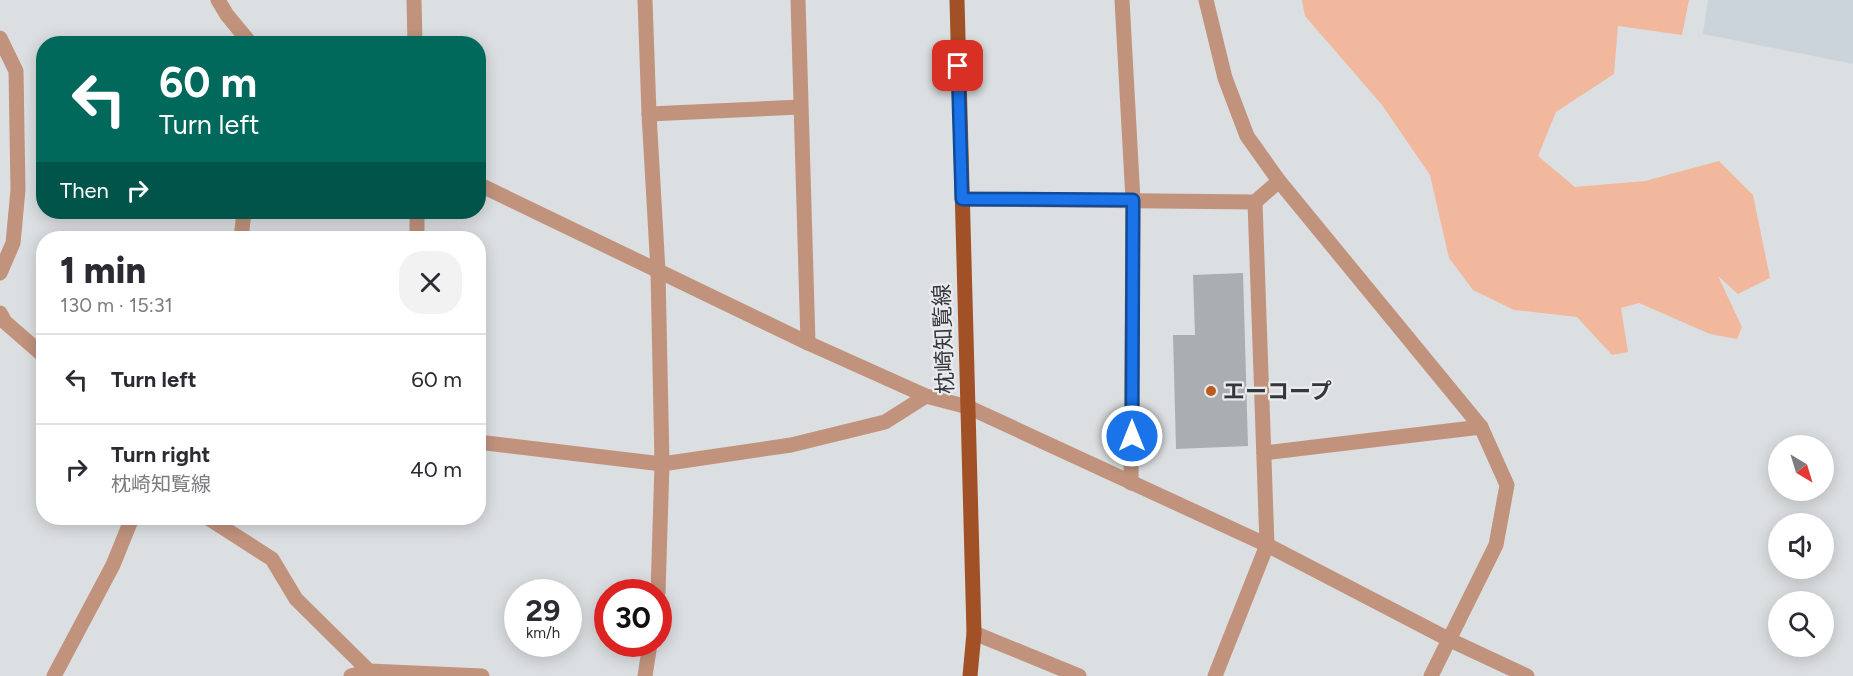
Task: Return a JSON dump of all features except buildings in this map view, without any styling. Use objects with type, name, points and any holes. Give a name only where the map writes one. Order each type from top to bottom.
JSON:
[{"type":"main road","name":"枕崎知覧線","points":[[957,0],[974,633],[970,676]]},
{"type":"street","points":[[218,0],[244,36]]},
{"type":"street","points":[[414,0],[415,36]]},
{"type":"street","points":[[645,0],[658,271],[662,464],[658,579]]},
{"type":"street","points":[[798,0],[808,343]]},
{"type":"street","points":[[1122,0],[1133,200],[1131,483]]},
{"type":"street","points":[[1206,0],[1225,78],[1247,136],[1279,181],[1481,428],[1507,485],[1496,544],[1431,676]]},
{"type":"street","points":[[0,38],[16,71],[18,190],[13,243],[0,273]]},
{"type":"street","points":[[649,114],[800,107]]},
{"type":"street","points":[[962,199],[1255,202],[1279,181]]},
{"type":"street","points":[[486,188],[808,343],[926,396],[968,407],[1267,545],[1450,640],[1527,676]]},
{"type":"street","points":[[1215,676],[1267,545],[1255,202]]},
{"type":"street","points":[[0,313],[5,322],[36,349]]},
{"type":"street","points":[[486,443],[662,464],[791,445],[885,422],[926,396]]},
{"type":"street","points":[[1264,453],[1481,428]]},
{"type":"street","points":[[54,676],[113,565],[129,525]]},
{"type":"street","points":[[219,525],[272,559],[296,599],[369,671]]},
{"type":"street","points":[[974,633],[1079,676]]},
{"type":"street","points":[[645,676],[648,657]]},
{"type":"street","points":[[351,676],[369,671],[482,676]]},
{"type":"shaded area","points":[[1302,0],[1689,0],[1682,35],[1618,26],[1614,74],[1556,112],[1538,156],[1575,187],[1645,181],[1719,161],[1753,195],[1770,278],[1738,294],[1718,276],[1742,327],[1737,339],[1710,334],[1639,303],[1621,308],[1628,352],[1612,355],[1577,317],[1514,310],[1473,290],[1449,258],[1430,175],[1382,105],[1305,16]]},
{"type":"shaded area","points":[[1708,0],[1853,0],[1853,64],[1703,34]]},
{"type":"place","name":"エーコープ","points":[[1211,391]]},
{"type":"route","points":[[958,66],[962,199],[1133,200],[1132,436]]}]
